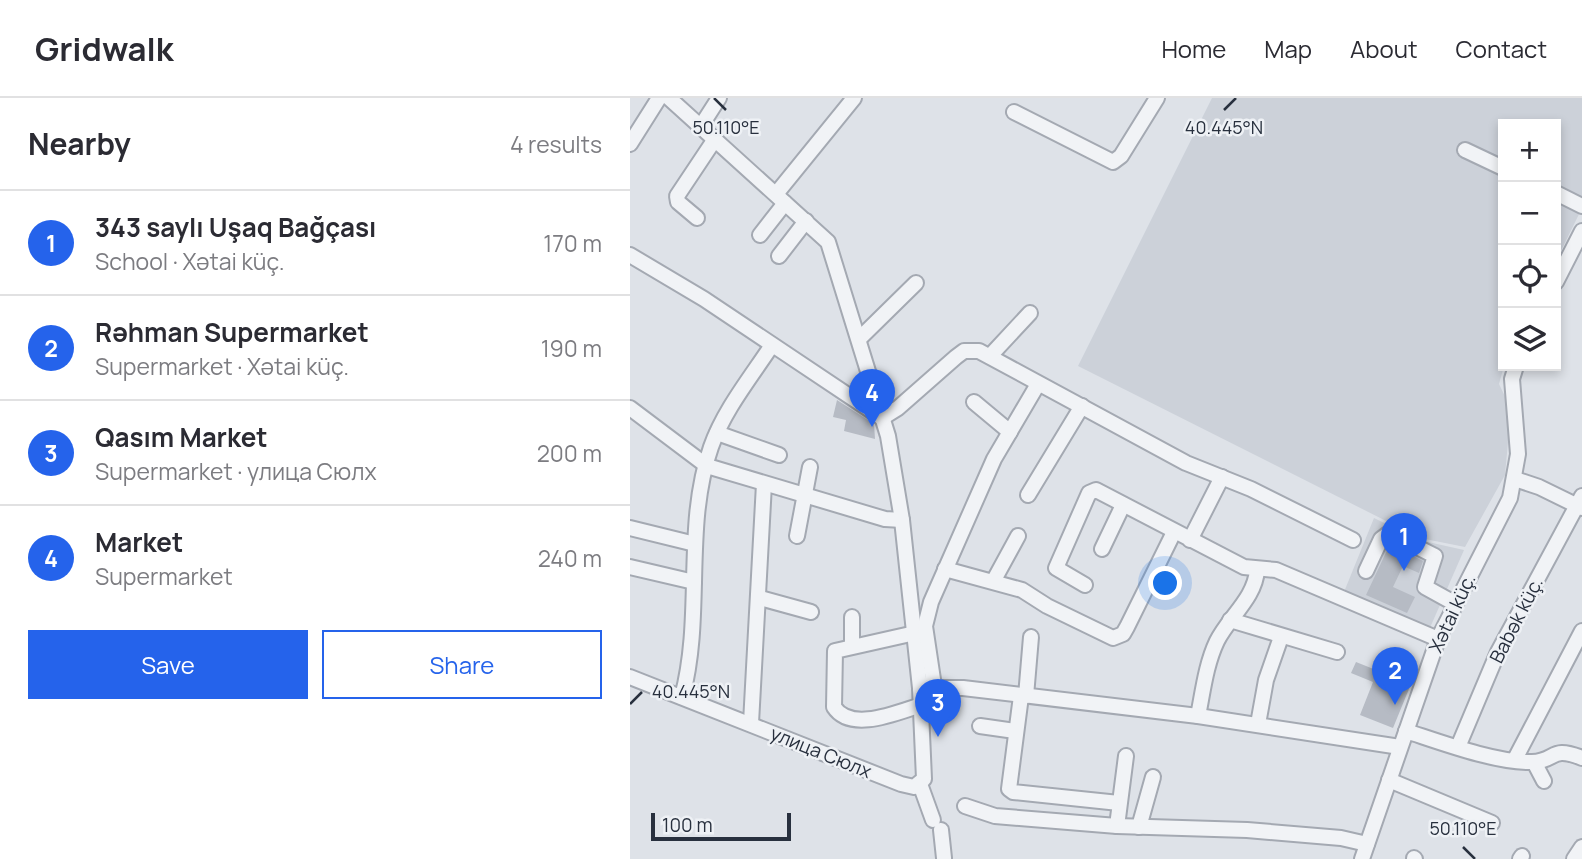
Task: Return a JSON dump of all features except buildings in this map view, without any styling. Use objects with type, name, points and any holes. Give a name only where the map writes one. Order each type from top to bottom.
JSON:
[{"type":"street","points":[[631,140],[659,98]]},
{"type":"street","points":[[669,98],[828,242],[860,338],[882,418],[902,520],[915,633],[927,687]]},
{"type":"street","points":[[701,126],[719,98]]},
{"type":"street","points":[[760,235],[781,199],[854,98]]},
{"type":"street","points":[[1014,112],[1113,162],[1121,156],[1157,98]]},
{"type":"street","points":[[697,218],[678,202],[677,196],[715,139]]},
{"type":"street","points":[[1465,150],[1498,166]]},
{"type":"street","points":[[1561,196],[1582,206]]},
{"type":"street","points":[[779,256],[806,221]]},
{"type":"street","points":[[1561,272],[1582,231]]},
{"type":"street","points":[[630,255],[704,299],[882,418]]},
{"type":"street","points":[[860,338],[916,283]]},
{"type":"street","points":[[990,356],[1030,313]]},
{"type":"street","points":[[682,697],[693,653],[695,544],[707,466],[717,433],[772,345]]},
{"type":"street","points":[[882,418],[898,408],[964,351],[979,351],[1186,463],[1222,477],[1353,540]]},
{"type":"street","name":"Xətai küç.","points":[[1362,859],[1438,639],[1506,505],[1515,480],[1518,435],[1513,379],[1515,371]]},
{"type":"street","points":[[942,859],[937,825],[920,784],[926,773],[921,705],[927,687],[926,616],[985,479],[1038,384]]},
{"type":"street","points":[[974,402],[1010,432]]},
{"type":"street","points":[[1028,495],[1082,406]]},
{"type":"street","points":[[630,408],[707,466],[884,519],[902,520]]},
{"type":"street","points":[[717,433],[779,454]]},
{"type":"street","points":[[797,536],[810,467]]},
{"type":"street","points":[[1190,540],[1222,477]]},
{"type":"street","points":[[1515,480],[1539,486],[1580,503]]},
{"type":"street","points":[[751,723],[760,598],[764,484]]},
{"type":"street","points":[[1085,585],[1056,568],[1089,493],[1096,490],[1244,567],[1276,570],[1438,639]]},
{"type":"street","name":"Babək küç.","points":[[1458,747],[1498,652],[1580,503]]},
{"type":"street","points":[[1102,550],[1123,505]]},
{"type":"street","points":[[630,528],[695,544]]},
{"type":"street","points":[[944,569],[994,580],[1022,590],[1107,636],[1118,637],[1127,627],[1174,532]]},
{"type":"street","points":[[1366,571],[1381,539],[1389,533],[1435,556],[1425,587],[1454,603]]},
{"type":"street","points":[[994,580],[1018,537]]},
{"type":"street","points":[[630,568],[694,582]]},
{"type":"street","points":[[1198,716],[1213,652],[1230,620],[1251,592],[1257,570]]},
{"type":"street","points":[[760,598],[811,612]]},
{"type":"street","points":[[852,617],[852,645]]},
{"type":"street","points":[[1230,620],[1337,652]]},
{"type":"street","points":[[1515,759],[1582,631]]},
{"type":"street","points":[[915,633],[840,648],[833,655],[835,710],[853,719],[865,719],[921,705]]},
{"type":"street","points":[[1031,637],[1007,784],[1013,792],[1119,803]]},
{"type":"street","points":[[1258,724],[1266,680],[1281,637]]},
{"type":"street","name":"улица Сюлх","points":[[630,677],[908,787],[920,784]]},
{"type":"street","points":[[927,687],[1198,716],[1400,747]]},
{"type":"street","points":[[980,726],[1015,731]]},
{"type":"street","points":[[1406,731],[1458,747],[1534,762],[1564,751],[1582,758]]},
{"type":"street","points":[[1117,826],[1126,756]]},
{"type":"street","points":[[1534,762],[1544,781]]},
{"type":"street","points":[[1139,827],[1153,777]]},
{"type":"street","points":[[1390,780],[1492,822]]},
{"type":"street","points":[[965,806],[976,807],[988,815],[1117,826],[1233,829],[1341,838],[1367,844]]},
{"type":"street","points":[[1574,859],[1582,846]]},
{"type":"shaded area","points":[[1212,98],[1582,98],[1582,208],[1561,251],[1561,119],[1498,119],[1498,371],[1503,371],[1499,384],[1511,409],[1505,475],[1465,547],[1420,538],[1078,366]]},
{"type":"shaded area","points":[[1374,518],[1419,540],[1464,550],[1429,630],[1344,592]]},
{"type":"place","name":"Market","points":[[872,427]]},
{"type":"place","name":"343 saylı Uşaq Bağçası","points":[[1404,571]]},
{"type":"place","name":"Rəhman Supermarket","points":[[1395,705]]},
{"type":"place","name":"Qasım Market","points":[[938,737]]}]
